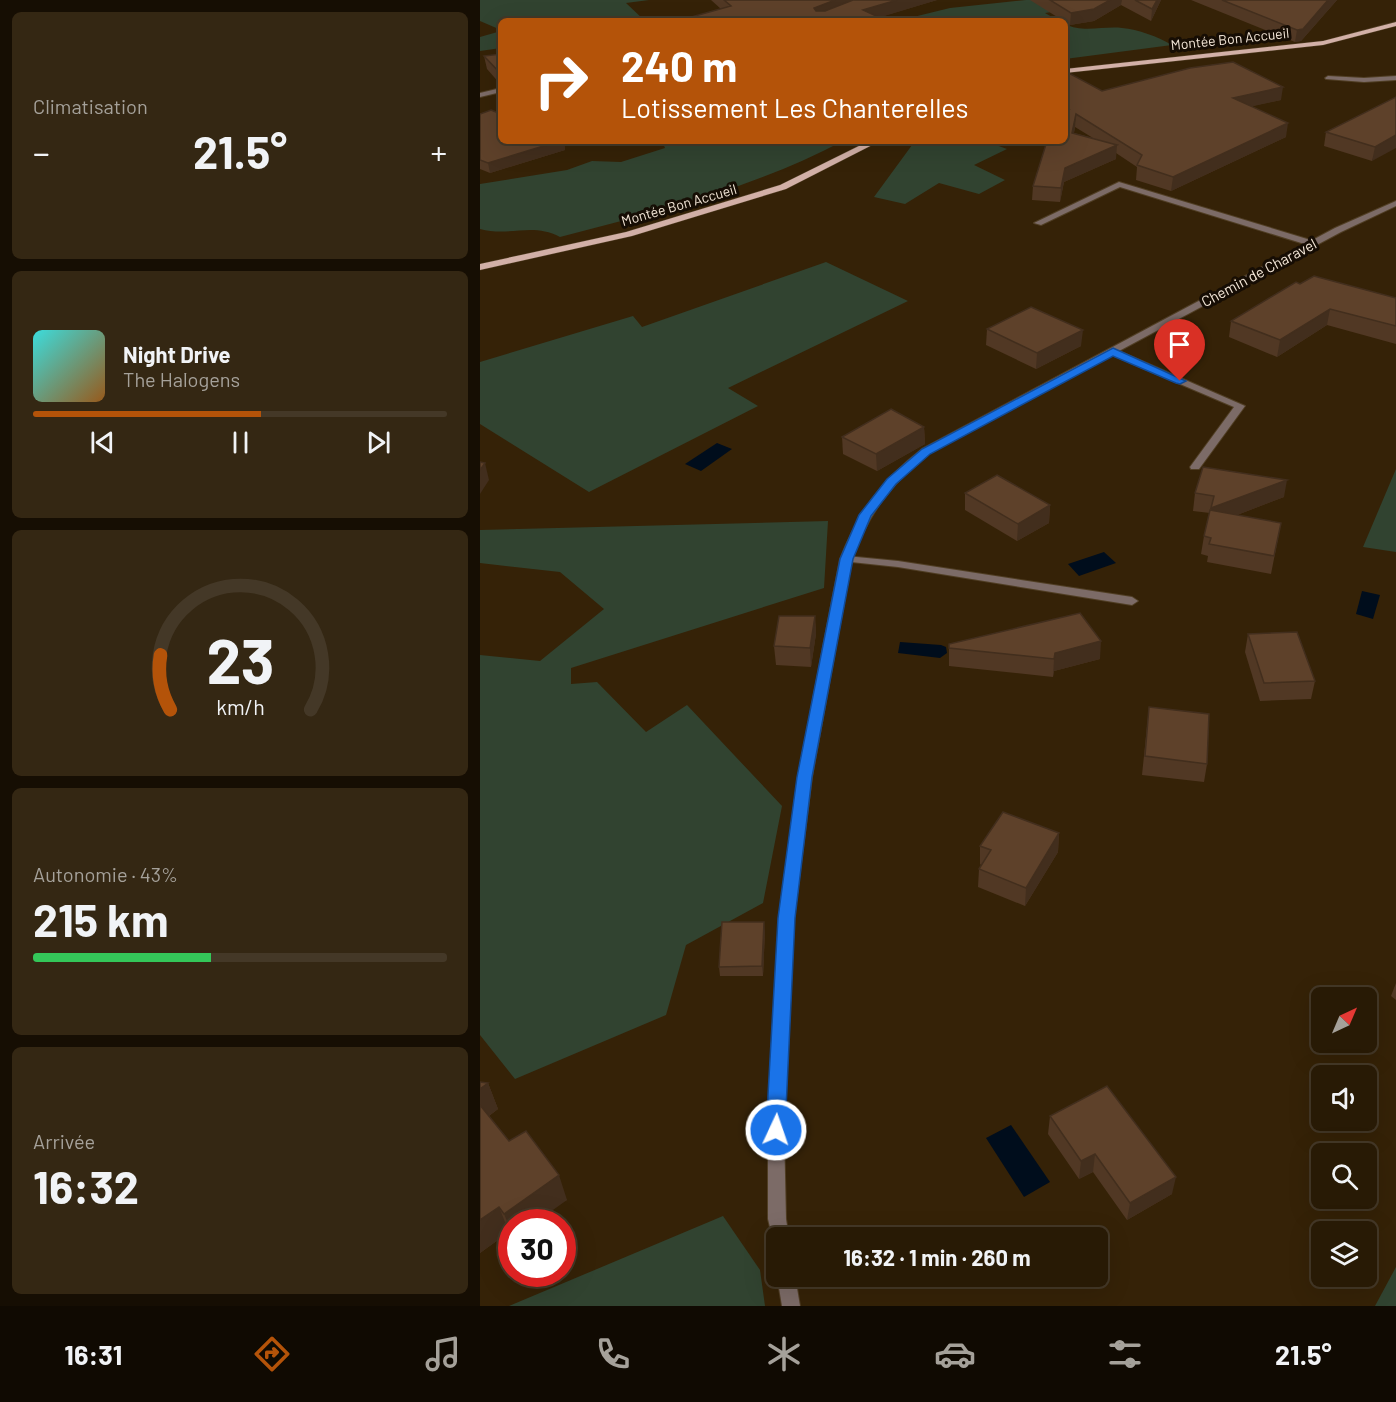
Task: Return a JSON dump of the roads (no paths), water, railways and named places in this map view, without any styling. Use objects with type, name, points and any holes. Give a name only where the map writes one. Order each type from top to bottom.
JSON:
[{"type":"main road","name":"Montée Bon Accueil","points":[[1068,71],[1323,43],[1396,24]]},
{"type":"main road","name":"Montée Bon Accueil","points":[[480,267],[628,234],[753,197],[783,187],[870,144]]},
{"type":"street","points":[[1328,78],[1364,80],[1396,78]]},
{"type":"street","points":[[480,95],[498,91]]},
{"type":"street","points":[[1038,223],[1119,184],[1314,243]]},
{"type":"street","name":"Chemin de Charavel","points":[[778,1227],[776,1130],[787,918],[805,777],[846,559],[866,515],[876,499],[908,465],[926,451],[1314,243],[1396,203]]},
{"type":"street","points":[[1113,352],[1240,406],[1195,467]]},
{"type":"street","points":[[846,559],[898,564],[1132,601]]},
{"type":"street","points":[[788,1287],[791,1306]]},
{"type":"water","points":[[717,443],[732,449],[701,471],[685,464]]},
{"type":"water","points":[[1104,552],[1116,563],[1079,576],[1068,564]]},
{"type":"water","points":[[1362,591],[1380,595],[1373,619],[1356,614]]},
{"type":"water","points":[[900,642],[941,645],[946,647],[947,653],[940,658],[898,653]]},
{"type":"water","points":[[1011,1125],[1050,1182],[1024,1197],[986,1138]]}]
